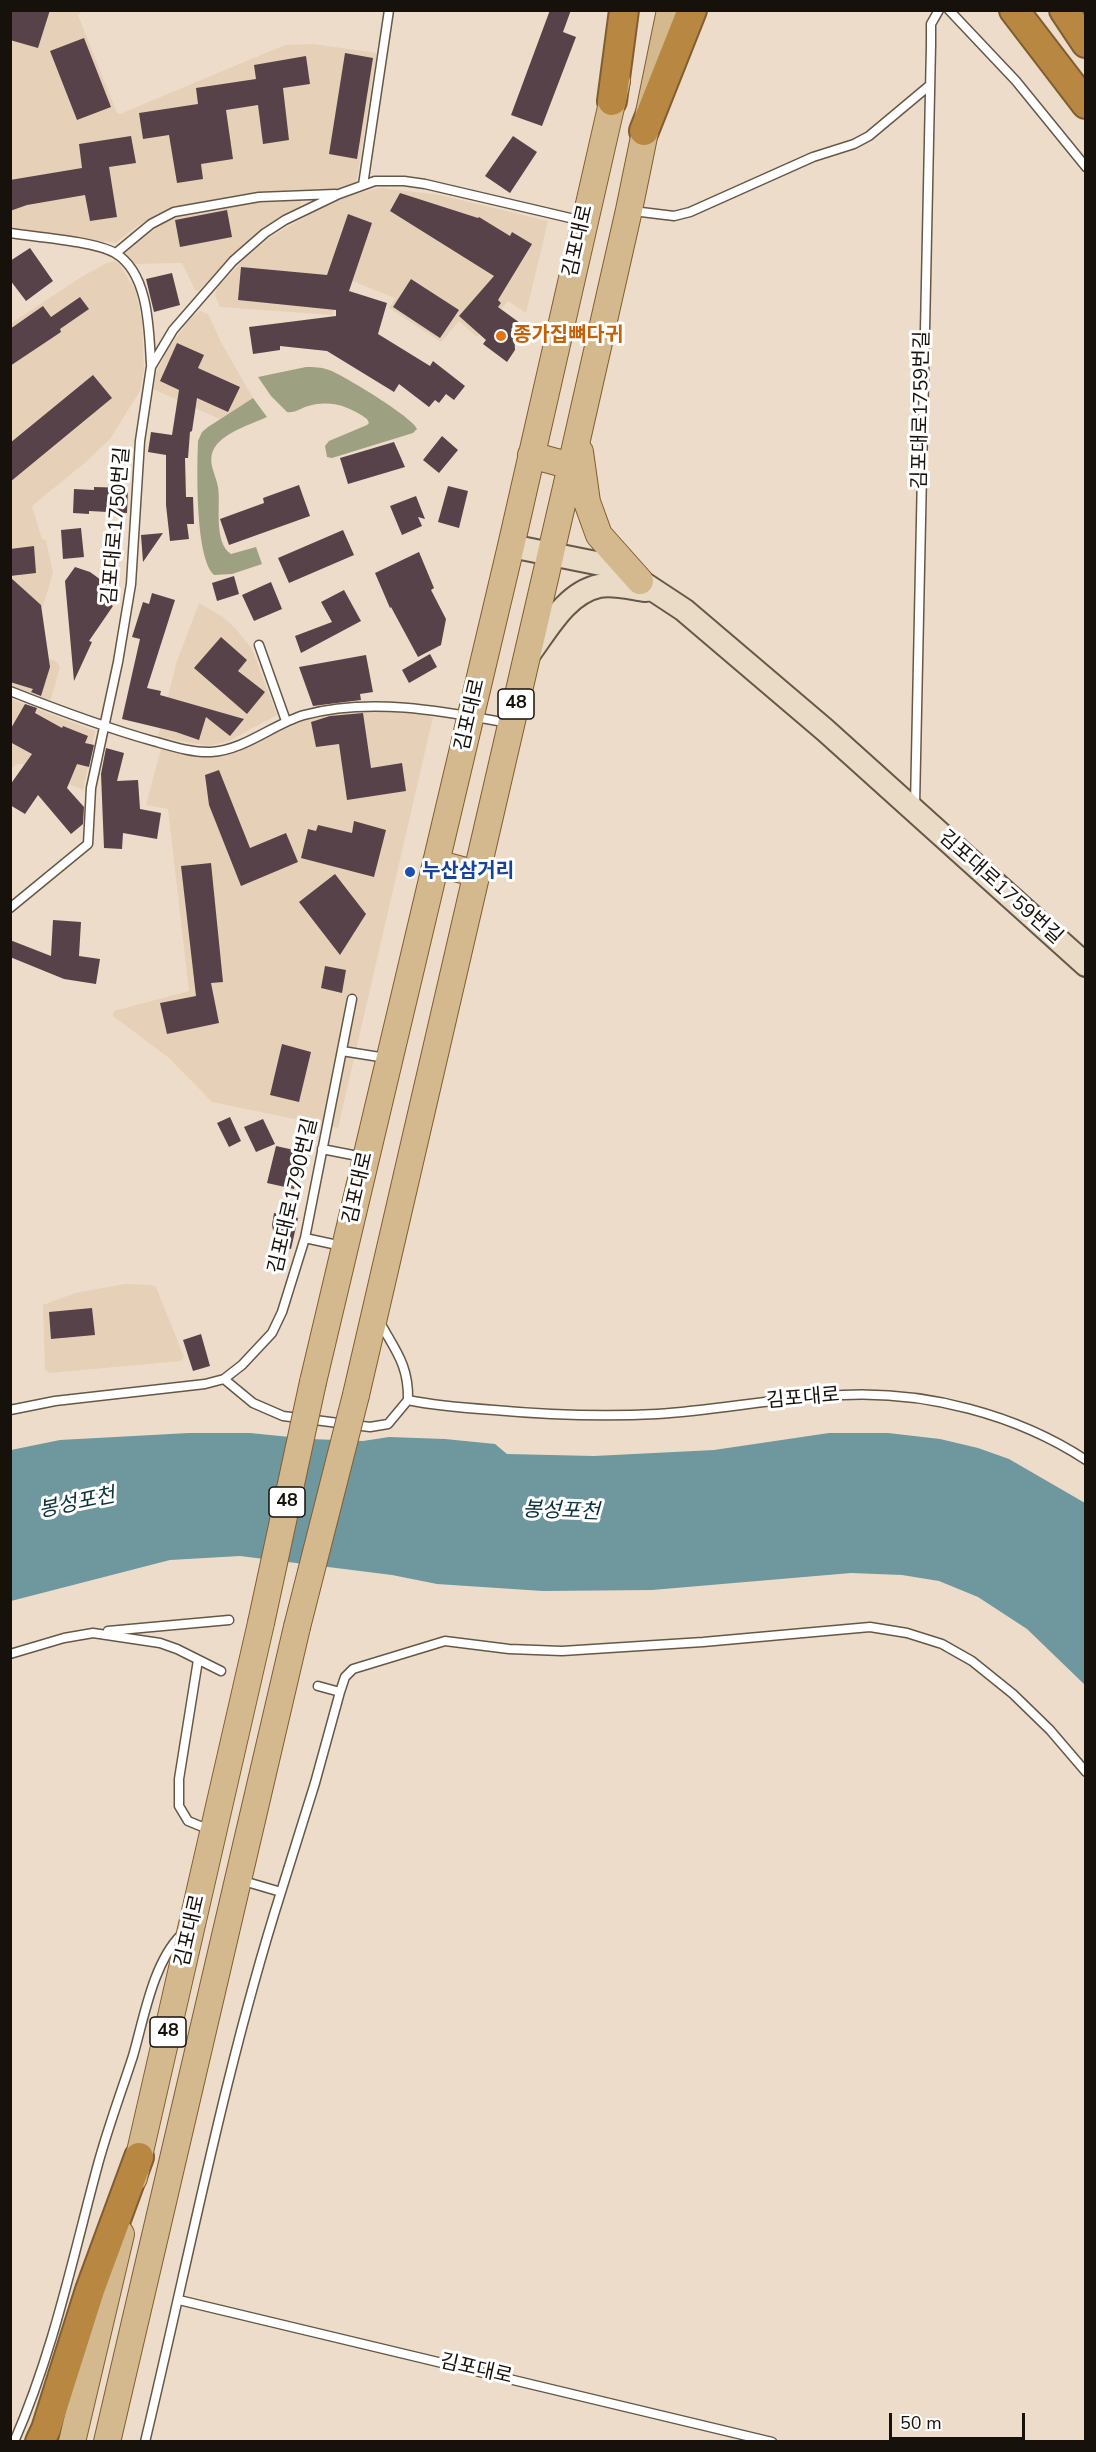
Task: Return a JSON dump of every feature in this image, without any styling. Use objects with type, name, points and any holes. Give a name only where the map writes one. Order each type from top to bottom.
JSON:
[{"type":"highway","points":[[612,101],[621,40],[622,10]]},
{"type":"highway","points":[[644,131],[692,10]]},
{"type":"highway","points":[[1014,10],[1086,104]]},
{"type":"highway","points":[[1039,10],[1086,80]]},
{"type":"highway","points":[[1064,10],[1086,44]]},
{"type":"highway","points":[[40,2442],[90,2290],[140,2157]]},
{"type":"main road","name":"김포대로","points":[[72,2442],[140,2157],[313,1382],[511,546],[583,221],[634,10]]},
{"type":"main road","name":"48","points":[[375,1314],[578,437],[629,210],[670,10]]},
{"type":"main road","points":[[578,437],[587,502],[599,535],[648,586]]},
{"type":"main road","points":[[531,455],[571,466]]},
{"type":"main road","points":[[436,863],[477,874]]},
{"type":"main road","name":"김포대로","points":[[107,2442],[297,1627],[375,1314]]},
{"type":"street","name":"김포대로1759번길","points":[[511,546],[606,565],[648,586],[693,618],[825,730],[1086,965]]},
{"type":"street","points":[[528,655],[573,598],[598,586],[648,586]]},
{"type":"lane","points":[[363,185],[389,10]]},
{"type":"lane","name":"김포대로1759번길","points":[[915,812],[931,24],[939,10]]},
{"type":"lane","points":[[949,10],[1016,81],[1086,167]]},
{"type":"lane","points":[[629,210],[674,216],[690,212],[813,157],[854,144],[869,136],[930,85]]},
{"type":"lane","name":"김포대로1750번길","points":[[10,908],[88,844],[91,788],[131,584],[140,441],[151,367],[173,330],[233,261],[265,234],[285,220],[363,185],[389,180],[425,184],[583,221]]},
{"type":"lane","name":"김포대로1750번길","points":[[116,253],[151,224],[165,216],[187,209],[289,195],[339,194]]},
{"type":"lane","points":[[10,234],[78,244],[116,253],[129,267],[143,295],[147,309],[151,367]]},
{"type":"lane","points":[[259,645],[286,721]]},
{"type":"lane","points":[[10,691],[104,728],[176,747],[211,752],[232,748],[286,721],[321,712],[363,708],[408,708],[512,724]]},
{"type":"lane","name":"김포대로1790번길","points":[[10,1410],[55,1401],[204,1384],[224,1379],[259,1349],[272,1333],[282,1312],[305,1238],[352,999]]},
{"type":"lane","points":[[342,1051],[390,1059]]},
{"type":"lane","points":[[322,1149],[366,1157]]},
{"type":"lane","points":[[305,1238],[345,1246]]},
{"type":"lane","points":[[224,1379],[253,1403],[275,1413],[369,1427],[388,1424],[408,1400],[409,1381],[406,1369],[375,1314]]},
{"type":"lane","name":"김포대로","points":[[408,1400],[447,1406],[578,1416],[659,1414],[814,1396],[898,1396],[940,1402],[1008,1422],[1043,1436],[1086,1460]]},
{"type":"lane","points":[[10,1654],[64,1638],[93,1633],[229,1620]]},
{"type":"lane","points":[[145,2442],[254,1978],[315,1783],[340,1692],[345,1677],[353,1669],[445,1641],[562,1652],[870,1627],[942,1644],[972,1661],[1013,1694],[1050,1730],[1086,1772]]},
{"type":"lane","points":[[93,1633],[160,1643],[220,1671]]},
{"type":"lane","points":[[198,1660],[179,1779],[179,1806],[188,1821],[213,1832]]},
{"type":"lane","points":[[318,1686],[340,1692]]},
{"type":"lane","points":[[238,1880],[281,1892]]},
{"type":"lane","points":[[14,2442],[26,2415],[56,2327],[97,2167],[153,1985],[168,1953],[192,1924]]},
{"type":"lane","name":"김포대로","points":[[179,2300],[772,2442]]},
{"type":"shaded area","points":[[11,11],[83,11],[78,15],[117,113],[120,114],[285,45],[313,44],[377,53],[357,179],[337,189],[286,190],[238,195],[173,208],[137,226],[116,243],[11,228]]},
{"type":"shaded area","points":[[381,188],[440,195],[548,221],[526,313],[508,301],[477,337],[459,321],[441,342],[389,308],[395,298],[337,275],[333,315],[220,307],[215,295],[217,288],[245,258],[272,236],[323,207],[353,194]]},
{"type":"shaded area","points":[[299,199],[300,207],[256,234],[198,291],[195,290],[182,263],[133,264],[125,252],[157,224],[182,215],[238,204]]},
{"type":"shaded area","points":[[115,261],[120,265],[136,291],[142,322],[144,370],[140,391],[110,439],[32,506],[42,539],[46,540],[53,573],[43,606],[13,639],[14,648],[56,661],[60,667],[49,700],[11,686],[10,324],[83,276]]},
{"type":"shaded area","points":[[200,311],[208,314],[253,398],[220,419],[153,389],[156,373],[169,347],[191,318]]},
{"type":"shaded area","points":[[199,603],[223,617],[252,649],[277,715],[229,741],[209,746],[158,737],[176,664]]},
{"type":"shaded area","points":[[11,699],[95,731],[83,790],[22,764],[17,764],[11,769]]},
{"type":"shaded area","points":[[374,711],[433,717],[338,1128],[212,1102],[169,1058],[113,1016],[114,1011],[189,991],[168,809],[146,805],[161,749],[198,756],[229,754],[307,719],[324,715]]},
{"type":"shaded area","points":[[125,1284],[156,1287],[184,1357],[181,1361],[50,1373],[45,1370],[43,1305],[75,1293]]},
{"type":"green space","points":[[306,367],[326,369],[348,380],[392,407],[417,429],[413,433],[332,458],[327,457],[325,446],[329,441],[367,425],[369,423],[367,419],[353,410],[330,404],[313,405],[294,412],[287,412],[271,396],[258,377]]},
{"type":"green space","points":[[253,398],[267,417],[225,437],[212,452],[211,462],[218,487],[220,532],[225,548],[231,554],[256,547],[262,564],[232,574],[214,575],[203,550],[200,532],[198,441],[202,432],[208,427]]},
{"type":"water","name":"봉성포천","points":[[189,1433],[250,1433],[363,1441],[389,1437],[445,1439],[495,1444],[507,1454],[594,1456],[714,1450],[829,1433],[888,1433],[940,1439],[978,1448],[1009,1459],[1085,1503],[1085,1685],[1027,1629],[978,1597],[939,1581],[902,1575],[851,1573],[652,1590],[543,1591],[437,1584],[392,1575],[240,1556],[170,1560],[11,1601],[11,1450],[60,1440]]},
{"type":"building","points":[[10,10],[50,10],[38,48],[10,40]]},
{"type":"building","points":[[550,10],[571,10],[563,32],[576,37],[542,126],[511,115]]},
{"type":"building","points":[[84,38],[111,107],[77,120],[50,51]]},
{"type":"building","points":[[345,53],[373,58],[357,159],[329,154]]},
{"type":"building","points":[[306,56],[310,84],[283,88],[289,140],[263,144],[258,105],[226,110],[233,159],[201,164],[203,179],[177,183],[169,135],[143,139],[139,113],[198,104],[196,88],[256,79],[254,65]]},
{"type":"building","points":[[131,136],[136,163],[109,167],[117,217],[90,221],[85,195],[27,205],[10,211],[10,180],[82,168],[79,144]]},
{"type":"building","points":[[513,136],[537,152],[510,193],[485,176]]},
{"type":"building","points":[[400,193],[479,217],[510,236],[512,232],[532,244],[498,300],[501,303],[498,307],[520,323],[514,331],[515,350],[507,362],[483,344],[486,340],[459,316],[494,276],[390,211]]},
{"type":"building","points":[[227,210],[232,237],[180,247],[175,220]]},
{"type":"building","points":[[348,214],[372,223],[349,291],[387,303],[378,334],[430,366],[433,361],[465,386],[454,400],[446,394],[439,403],[435,400],[429,407],[399,384],[394,392],[327,351],[280,346],[280,350],[253,354],[249,327],[336,316],[336,310],[238,300],[241,267],[327,275]]},
{"type":"building","points":[[30,248],[53,281],[26,301],[10,280],[10,261]]},
{"type":"building","points":[[172,273],[180,305],[154,312],[146,279]]},
{"type":"building","points":[[411,279],[459,310],[440,338],[393,307]]},
{"type":"building","points":[[80,297],[89,309],[60,329],[61,332],[10,366],[10,329],[43,306],[51,317]]},
{"type":"building","points":[[177,343],[204,355],[198,368],[240,387],[228,412],[197,398],[190,432],[188,458],[185,458],[186,497],[193,497],[194,524],[187,524],[189,539],[170,541],[166,505],[166,455],[148,452],[151,432],[172,435],[179,390],[160,381]]},
{"type":"building","points":[[93,375],[112,398],[10,482],[10,443]]},
{"type":"building","points":[[442,436],[458,450],[439,473],[423,460]]},
{"type":"building","points":[[394,442],[405,467],[348,484],[340,458]]},
{"type":"building","points":[[299,485],[310,516],[229,545],[220,519],[264,503],[263,498]]},
{"type":"building","points":[[448,486],[468,491],[459,528],[438,522]]},
{"type":"building","points":[[94,487],[128,488],[127,513],[89,511],[89,514],[73,513],[74,489],[94,490]]},
{"type":"building","points":[[416,496],[425,519],[418,517],[422,526],[402,535],[390,506]]},
{"type":"building","points":[[81,528],[84,557],[63,559],[61,530]]},
{"type":"building","points":[[343,530],[354,555],[289,583],[278,558]]},
{"type":"building","points":[[163,533],[143,562],[141,535]]},
{"type":"building","points":[[34,546],[36,573],[10,576],[10,549]]},
{"type":"building","points":[[419,552],[434,588],[431,590],[446,619],[441,645],[418,657],[390,608],[375,573]]},
{"type":"building","points":[[75,567],[90,572],[108,585],[104,591],[108,594],[104,600],[113,606],[89,641],[92,642],[74,681],[65,581]]},
{"type":"building","points":[[234,576],[239,594],[217,601],[212,583]]},
{"type":"building","points":[[10,577],[41,605],[50,667],[41,696],[31,692],[33,689],[10,682]]},
{"type":"building","points":[[271,582],[282,609],[254,621],[242,595]]},
{"type":"building","points":[[344,590],[361,621],[301,653],[295,636],[332,622],[321,602]]},
{"type":"building","points":[[152,593],[175,600],[147,688],[161,691],[160,695],[244,719],[230,736],[206,717],[199,740],[122,719],[140,639],[132,637],[143,602],[149,604]]},
{"type":"building","points":[[221,637],[247,660],[238,671],[265,692],[247,714],[194,668]]},
{"type":"building","points":[[430,654],[437,667],[409,683],[402,670]]},
{"type":"building","points":[[366,655],[373,692],[360,694],[361,700],[313,706],[299,667]]},
{"type":"building","points":[[25,704],[37,708],[35,713],[62,728],[63,726],[88,736],[85,743],[94,745],[89,767],[77,764],[67,788],[84,807],[83,824],[71,834],[38,795],[25,814],[10,805],[10,785],[32,754],[10,742],[10,730]]},
{"type":"building","points":[[363,713],[371,768],[402,763],[406,791],[347,800],[339,744],[316,747],[311,722],[330,716]]},
{"type":"building","points":[[106,748],[124,753],[117,781],[138,780],[140,809],[161,813],[157,839],[123,833],[122,849],[104,848],[101,774]]},
{"type":"building","points":[[219,770],[250,848],[286,833],[298,862],[241,886],[209,805],[205,775]]},
{"type":"building","points":[[354,821],[386,830],[374,877],[301,858],[308,829],[316,831],[318,825],[352,833]]},
{"type":"building","points":[[211,863],[223,982],[211,983],[219,1023],[167,1034],[160,1003],[196,996],[181,866]]},
{"type":"building","points":[[335,874],[366,914],[340,955],[299,902]]},
{"type":"building","points":[[53,920],[81,922],[79,956],[100,959],[96,984],[64,979],[10,957],[10,940],[51,956]]},
{"type":"building","points":[[325,966],[346,970],[342,993],[321,988]]},
{"type":"building","points":[[282,1044],[311,1052],[299,1102],[270,1095]]},
{"type":"building","points":[[230,1117],[241,1141],[229,1147],[217,1123]]},
{"type":"building","points":[[263,1119],[275,1144],[256,1152],[244,1127]]},
{"type":"building","points":[[276,1146],[303,1152],[294,1189],[267,1183]]},
{"type":"building","points":[[274,1213],[298,1218],[291,1249],[276,1245],[272,1225]]},
{"type":"building","points":[[92,1308],[95,1335],[51,1339],[49,1312]]},
{"type":"building","points":[[201,1334],[210,1366],[193,1371],[183,1340]]},
{"type":"place","name":"종가집뼈다귀","points":[[501,336]]},
{"type":"place","name":"누산삼거리","points":[[410,872]]}]
